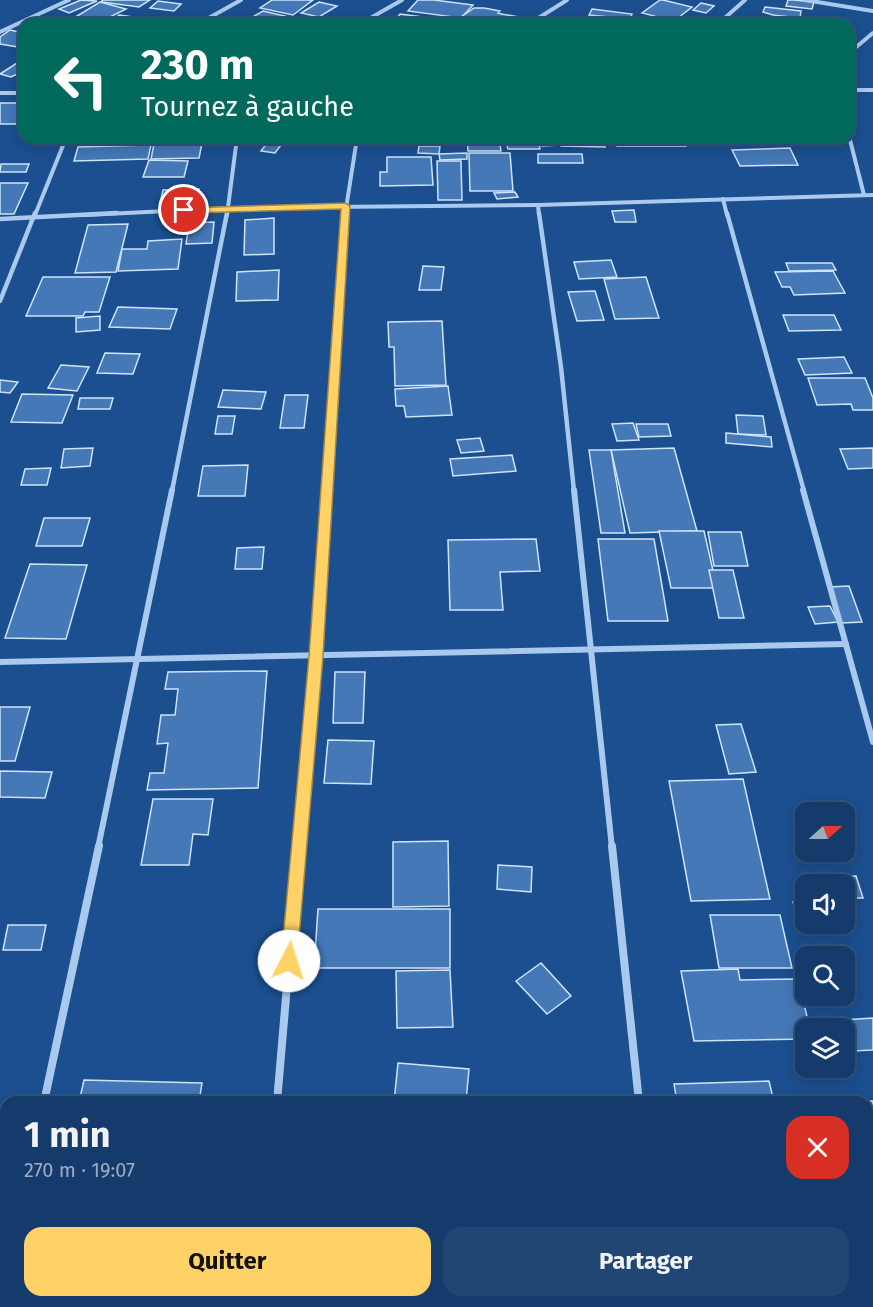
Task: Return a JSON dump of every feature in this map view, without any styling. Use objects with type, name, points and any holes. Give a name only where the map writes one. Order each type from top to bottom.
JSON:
[{"type":"street","points":[[30,18],[69,0]]},
{"type":"street","points":[[209,18],[242,0]]},
{"type":"street","points":[[370,18],[402,0]]},
{"type":"street","points":[[538,18],[567,0]]},
{"type":"street","points":[[725,18],[745,0]]},
{"type":"street","points":[[806,0],[873,11]]},
{"type":"street","points":[[0,32],[18,24]]},
{"type":"street","points":[[855,48],[873,33]]},
{"type":"street","points":[[855,90],[873,90]]},
{"type":"street","points":[[0,93],[18,93]]},
{"type":"street","points":[[0,301],[63,144]]},
{"type":"street","points":[[45,1096],[140,658],[228,208],[236,144]]},
{"type":"street","points":[[278,1096],[316,656],[345,206],[356,144]]},
{"type":"street","points":[[851,144],[864,195]]},
{"type":"street","points":[[0,219],[228,208],[538,205],[873,195]]},
{"type":"street","points":[[723,199],[873,742]]},
{"type":"street","points":[[538,205],[561,367],[638,1096]]},
{"type":"street","points":[[0,662],[846,644]]},
{"type":"building","points":[[81,0],[97,1],[69,13],[59,9]]},
{"type":"building","points":[[103,0],[150,0],[139,7],[101,2]]},
{"type":"building","points":[[272,0],[313,0],[293,15],[260,8]]},
{"type":"building","points":[[418,0],[473,5],[461,18],[408,11]]},
{"type":"building","points":[[660,0],[692,7],[678,18],[662,18],[642,13]]},
{"type":"building","points":[[788,0],[814,2],[812,9],[786,6]]},
{"type":"building","points":[[158,1],[181,4],[174,11],[150,8]]},
{"type":"building","points":[[100,2],[126,9],[108,18],[77,16]]},
{"type":"building","points":[[319,2],[337,6],[319,17],[301,13]]},
{"type":"building","points":[[701,3],[714,6],[706,13],[693,10]]},
{"type":"building","points":[[765,7],[801,11],[800,18],[763,12]]},
{"type":"building","points":[[474,8],[484,8],[525,18],[466,18],[461,17]]},
{"type":"building","points":[[592,9],[632,14],[630,18],[589,15]]},
{"type":"building","points":[[263,11],[285,16],[282,18],[251,18]]},
{"type":"building","points":[[400,14],[431,18],[397,18]]},
{"type":"building","points":[[119,15],[140,18],[116,18]]},
{"type":"building","points":[[10,30],[18,32],[18,47],[0,44],[0,37]]},
{"type":"building","points":[[18,62],[18,74],[11,77],[0,74]]},
{"type":"building","points":[[0,103],[18,103],[18,124],[0,124]]},
{"type":"building","points":[[154,144],[202,144],[199,158],[151,159]]},
{"type":"building","points":[[266,144],[281,145],[275,153],[261,151]]},
{"type":"building","points":[[467,144],[500,144],[501,151],[468,151]]},
{"type":"building","points":[[507,144],[539,144],[540,149],[508,149]]},
{"type":"building","points":[[542,144],[560,145],[542,146]]},
{"type":"building","points":[[561,144],[605,144],[605,147],[561,146]]},
{"type":"building","points":[[616,144],[686,144],[686,146],[617,146]]},
{"type":"building","points":[[151,145],[148,159],[74,161],[78,147]]},
{"type":"building","points":[[419,146],[440,146],[439,154],[418,153]]},
{"type":"building","points":[[790,148],[798,165],[740,166],[732,150]]},
{"type":"building","points":[[467,153],[467,159],[440,160],[439,154]]},
{"type":"building","points":[[469,153],[510,153],[513,191],[470,191]]},
{"type":"building","points":[[538,154],[582,154],[583,163],[538,163]]},
{"type":"building","points":[[387,157],[431,157],[433,185],[380,186],[380,172],[387,172]]},
{"type":"building","points":[[149,160],[188,161],[184,177],[143,177]]},
{"type":"building","points":[[437,161],[461,161],[462,200],[438,200]]},
{"type":"building","points":[[1,164],[29,164],[26,172],[0,172]]},
{"type":"building","points":[[0,183],[28,183],[14,214],[0,214]]},
{"type":"building","points":[[199,189],[198,202],[160,203],[163,190]]},
{"type":"building","points":[[515,192],[518,197],[497,199],[494,193]]},
{"type":"building","points":[[634,210],[636,222],[615,222],[612,211]]},
{"type":"building","points":[[274,218],[274,254],[244,255],[245,220]]},
{"type":"building","points":[[214,222],[212,243],[186,244],[189,223]]},
{"type":"building","points":[[128,224],[116,272],[75,273],[88,225]]},
{"type":"building","points":[[182,239],[178,269],[118,271],[122,249],[147,249],[148,241]]},
{"type":"building","points":[[611,260],[617,277],[579,279],[574,262]]},
{"type":"building","points":[[786,263],[832,263],[836,270],[789,271]]},
{"type":"building","points":[[423,266],[444,267],[441,290],[419,290]]},
{"type":"building","points":[[279,270],[278,300],[236,301],[237,272]]},
{"type":"building","points":[[833,271],[845,293],[794,295],[790,287],[782,287],[775,272]]},
{"type":"building","points":[[43,277],[110,277],[99,312],[85,312],[83,316],[26,316]]},
{"type":"building","points":[[646,277],[659,318],[615,319],[604,279]]},
{"type":"building","points":[[595,291],[604,320],[577,321],[568,292]]},
{"type":"building","points":[[118,307],[177,309],[170,329],[109,327]]},
{"type":"building","points":[[783,315],[834,315],[841,330],[789,331]]},
{"type":"building","points":[[100,316],[100,330],[76,332],[76,318]]},
{"type":"building","points":[[442,321],[446,385],[395,386],[394,347],[389,347],[388,322]]},
{"type":"building","points":[[105,353],[140,354],[133,374],[97,373]]},
{"type":"building","points":[[844,357],[852,373],[805,375],[798,359]]},
{"type":"building","points":[[61,365],[89,367],[77,391],[48,388]]},
{"type":"building","points":[[808,378],[865,378],[873,398],[873,410],[853,410],[851,404],[817,405]]},
{"type":"building","points":[[0,380],[18,382],[10,393],[0,392]]},
{"type":"building","points":[[448,386],[452,415],[406,417],[404,406],[396,406],[395,389]]},
{"type":"building","points":[[223,390],[266,392],[261,409],[218,407]]},
{"type":"building","points":[[22,394],[73,395],[62,423],[11,422]]},
{"type":"building","points":[[285,395],[308,395],[304,428],[280,428]]},
{"type":"building","points":[[80,398],[113,398],[110,409],[78,409]]},
{"type":"building","points":[[736,415],[763,416],[766,435],[738,434]]},
{"type":"building","points":[[218,416],[235,416],[232,434],[215,434]]},
{"type":"building","points":[[633,423],[639,440],[617,441],[612,424]]},
{"type":"building","points":[[636,424],[668,424],[671,436],[639,437]]},
{"type":"building","points":[[726,433],[771,437],[772,447],[726,443]]},
{"type":"building","points":[[480,438],[484,451],[461,453],[457,440]]},
{"type":"building","points":[[93,448],[90,466],[61,468],[64,449]]},
{"type":"building","points":[[674,448],[697,531],[630,533],[611,450]]},
{"type":"building","points":[[873,448],[873,468],[848,469],[840,449]]},
{"type":"building","points":[[589,450],[611,450],[625,533],[601,533]]},
{"type":"building","points":[[512,455],[516,471],[453,476],[450,459]]},
{"type":"building","points":[[248,465],[245,496],[198,496],[203,466]]},
{"type":"building","points":[[51,468],[47,485],[21,485],[25,469]]},
{"type":"building","points":[[44,518],[90,518],[82,546],[36,546]]},
{"type":"building","points":[[659,531],[704,531],[717,588],[671,588]]},
{"type":"building","points":[[708,532],[741,532],[748,566],[714,566]]},
{"type":"building","points":[[536,539],[540,571],[500,572],[503,610],[450,610],[448,540]]},
{"type":"building","points":[[598,539],[654,539],[668,621],[608,621]]},
{"type":"building","points":[[264,547],[262,569],[235,569],[237,548]]},
{"type":"building","points":[[30,564],[87,565],[66,639],[5,638]]},
{"type":"building","points":[[709,570],[733,570],[744,618],[719,618]]},
{"type":"building","points":[[849,586],[862,622],[842,623],[829,587]]},
{"type":"building","points":[[830,606],[838,622],[815,624],[808,607]]},
{"type":"building","points":[[267,671],[258,788],[147,790],[150,773],[164,773],[168,743],[157,744],[161,715],[175,715],[178,689],[165,689],[168,672]]},
{"type":"building","points":[[335,672],[365,672],[363,723],[333,723]]},
{"type":"building","points":[[0,707],[30,707],[15,761],[0,761]]},
{"type":"building","points":[[741,724],[756,772],[729,774],[716,725]]},
{"type":"building","points":[[328,740],[374,741],[371,784],[324,783]]},
{"type":"building","points":[[0,771],[52,772],[45,798],[0,797]]},
{"type":"building","points":[[743,779],[770,899],[691,901],[669,781]]},
{"type":"building","points":[[153,799],[213,799],[208,835],[193,834],[189,865],[141,865]]},
{"type":"building","points":[[448,841],[449,906],[393,907],[393,842]]},
{"type":"building","points":[[498,865],[532,867],[531,892],[497,889]]},
{"type":"building","points":[[856,876],[863,898],[855,898]]},
{"type":"building","points":[[318,909],[450,909],[450,968],[314,968]]},
{"type":"building","points":[[710,915],[780,915],[792,968],[719,968]]},
{"type":"building","points":[[8,925],[46,925],[41,950],[3,950]]},
{"type":"building","points":[[541,963],[571,996],[547,1014],[516,981]]},
{"type":"building","points":[[738,969],[740,980],[795,979],[795,1006],[804,1006],[807,1018],[795,1018],[795,1039],[694,1041],[681,971]]},
{"type":"building","points":[[450,970],[453,1027],[397,1028],[396,971]]},
{"type":"building","points":[[873,1018],[873,1050],[855,1051],[855,1019]]},
{"type":"building","points":[[398,1063],[469,1069],[467,1096],[395,1096]]},
{"type":"building","points":[[84,1080],[202,1083],[200,1096],[80,1096]]},
{"type":"building","points":[[769,1081],[773,1096],[676,1096],[674,1084]]},
{"type":"route","points":[[184,210],[345,206],[316,656],[289,961]]}]
